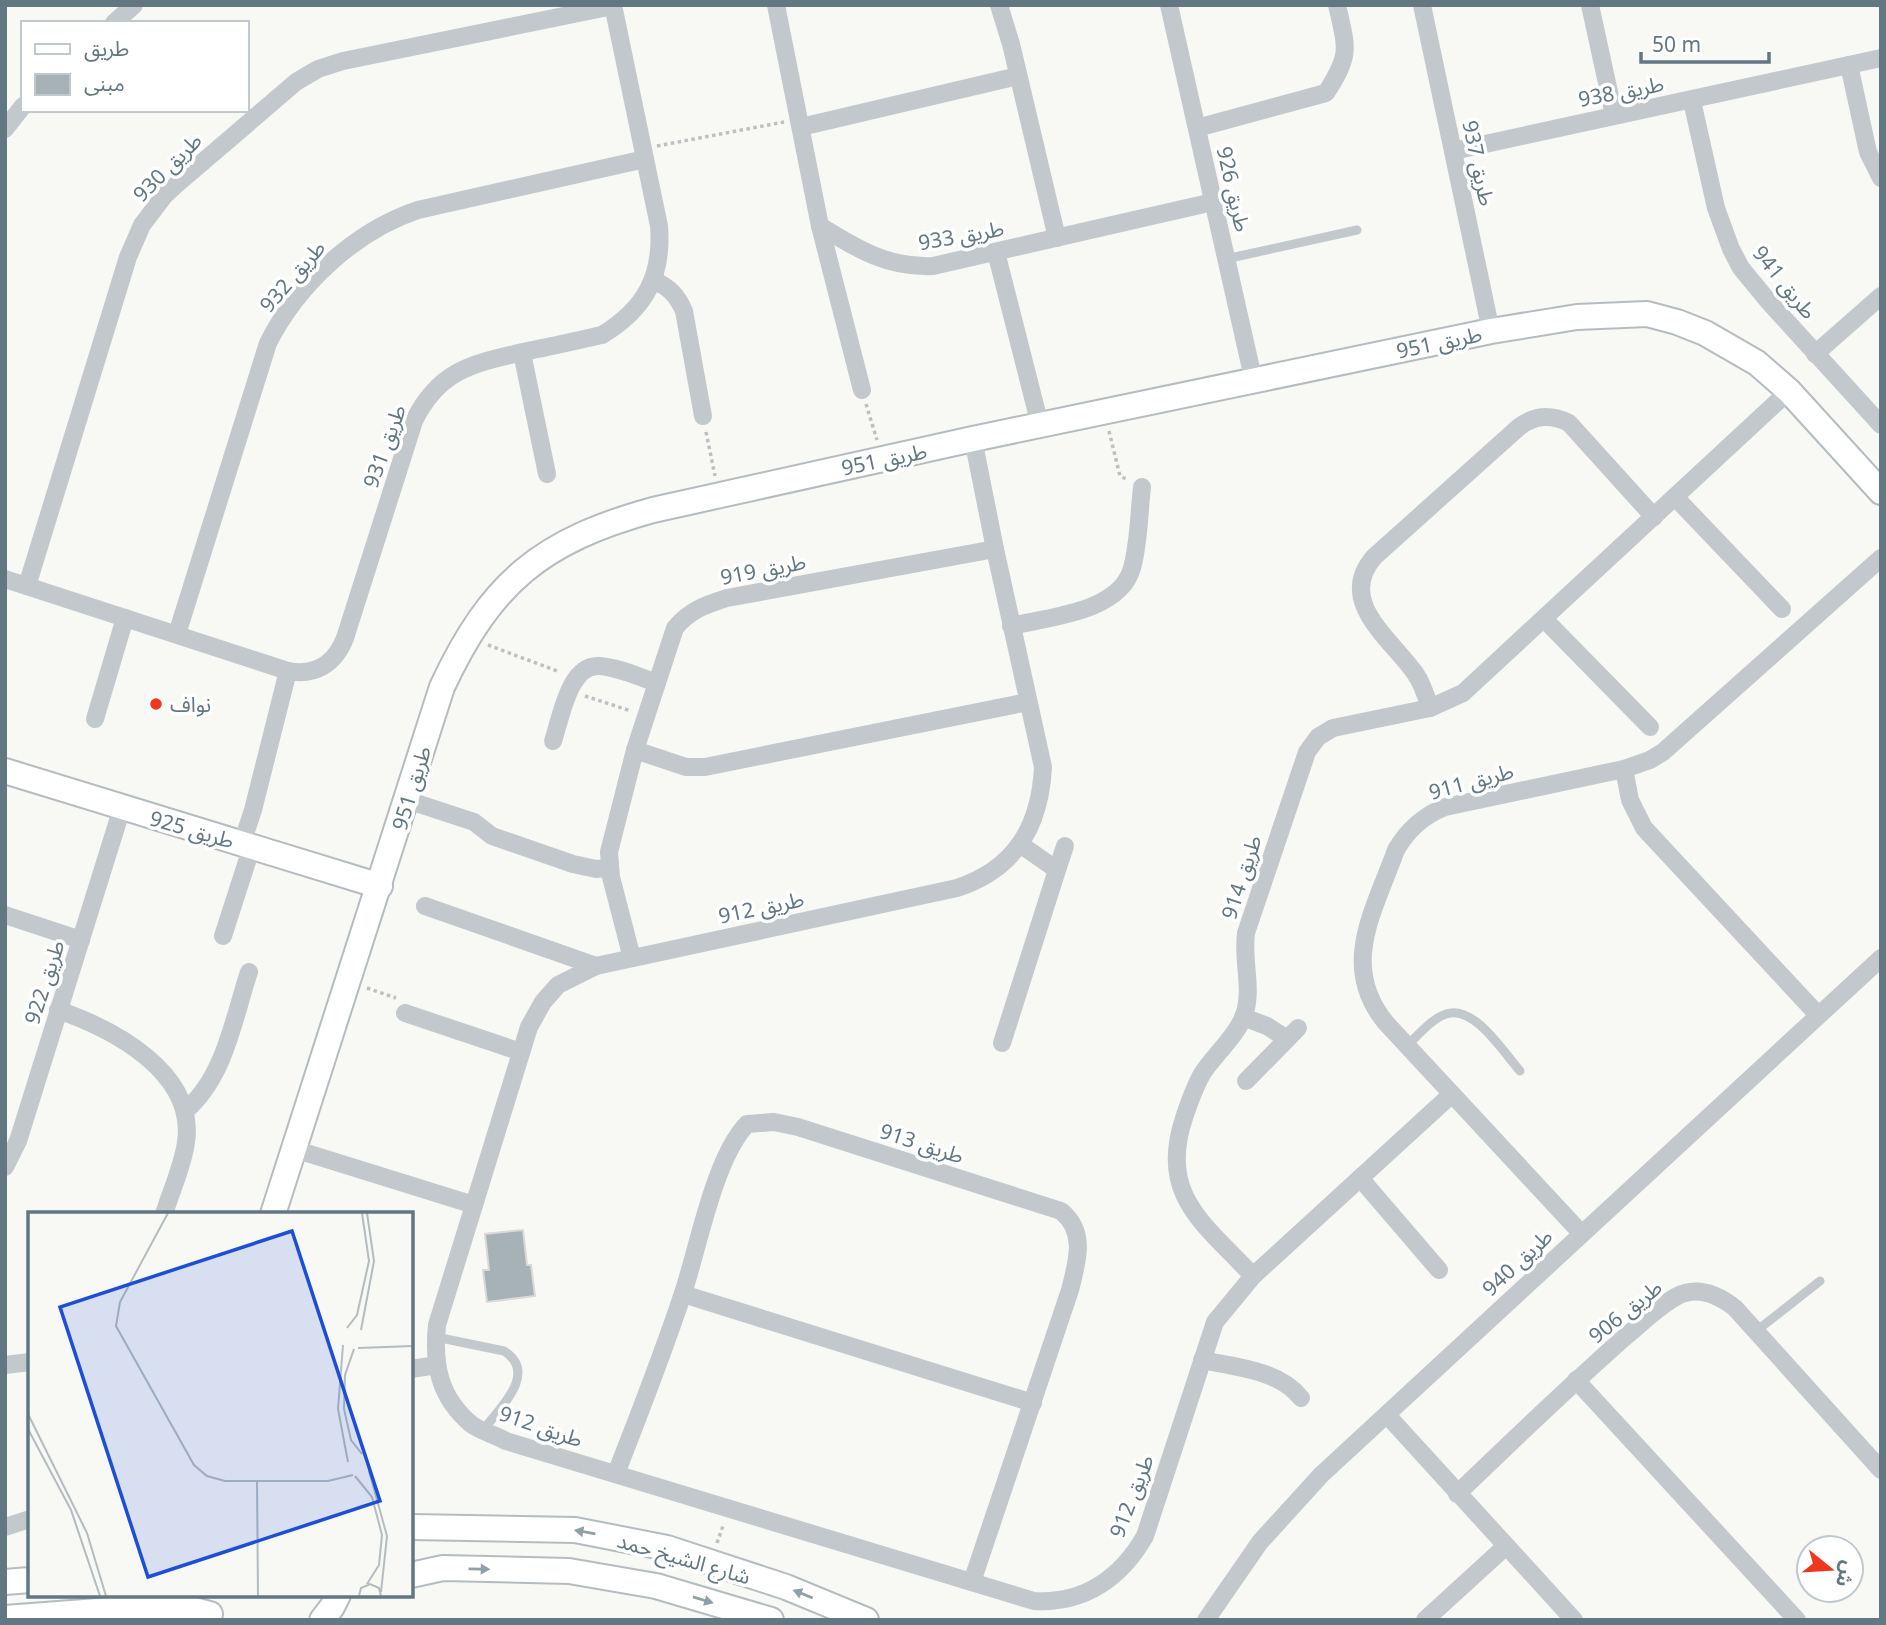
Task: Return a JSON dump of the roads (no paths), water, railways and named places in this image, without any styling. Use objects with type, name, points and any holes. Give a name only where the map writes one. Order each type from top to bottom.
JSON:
[{"type":"street","points":[[116,21],[134,5]]},
{"type":"street","name":"طريق 931","points":[[5,579],[288,671],[309,673],[328,664],[341,648],[414,421],[422,405],[444,380],[474,363],[602,335],[632,313],[653,280],[658,263],[659,226],[613,5]]},
{"type":"street","name":"طريق 930","points":[[27,586],[128,257],[142,225],[164,196],[286,90],[318,69],[342,61],[613,5]]},
{"type":"street","points":[[776,5],[820,226],[862,390]]},
{"type":"street","points":[[999,5],[1057,238]]},
{"type":"street","name":"طريق 926","points":[[1169,5],[1254,382]]},
{"type":"street","points":[[1197,128],[1326,93],[1344,64],[1345,43],[1337,5]]},
{"type":"street","name":"طريق 937","points":[[1422,5],[1491,331]]},
{"type":"street","points":[[1590,5],[1615,114]]},
{"type":"street","name":"طريق 938","points":[[1453,151],[1881,58]]},
{"type":"street","points":[[1849,65],[1866,145],[1881,178]]},
{"type":"street","points":[[801,123],[1018,76]]},
{"type":"street","name":"طريق 941","points":[[1692,101],[1716,208],[1731,249],[1754,286],[1881,425]]},
{"type":"street","points":[[5,129],[21,109]]},
{"type":"street","name":"طريق 932","points":[[177,634],[264,353],[278,323],[306,289],[350,246],[374,229],[400,216],[644,154]]},
{"type":"street","name":"طريق 933","points":[[820,226],[858,251],[887,262],[933,267],[1213,202]]},
{"type":"street","points":[[996,253],[1040,425]]},
{"type":"street","points":[[653,280],[667,286],[678,297],[684,311],[704,415]]},
{"type":"street","points":[[1815,354],[1881,296]]},
{"type":"street","name":"طريق 951","points":[[274,1212],[408,800],[442,687],[467,637],[481,616],[512,581],[541,556],[574,537],[609,522],[718,495],[1491,331],[1577,317],[1647,314],[1705,333],[1757,363],[1789,391],[1881,492]]},
{"type":"street","points":[[522,353],[547,474]]},
{"type":"street","name":"طريق 914","points":[[1253,1276],[1190,1208],[1179,1187],[1175,1164],[1177,1140],[1191,1095],[1203,1072],[1238,1028],[1243,1017],[1248,994],[1244,950],[1246,933],[1307,752],[1318,737],[1333,728],[1430,708],[1463,693],[1789,391]]},
{"type":"street","points":[[1430,708],[1415,673],[1362,603],[1362,574],[1374,557],[1519,427],[1544,416],[1569,423],[1654,517]]},
{"type":"street","name":"طريق 912","points":[[973,439],[1043,767],[1042,790],[1030,829],[1001,866],[981,880],[957,888],[596,966],[558,985],[543,1002],[529,1027],[443,1300],[436,1337],[437,1365],[440,1380],[452,1404],[473,1425],[506,1441],[1034,1601],[1050,1602],[1079,1597],[1108,1581],[1135,1553],[1144,1536],[1215,1322],[1253,1276],[1452,1094]]},
{"type":"street","points":[[1011,626],[1092,606],[1117,593],[1132,570],[1142,487]]},
{"type":"street","points":[[1675,497],[1782,609]]},
{"type":"street","name":"طريق 919","points":[[632,958],[610,868],[611,837],[635,750],[675,628],[686,615],[700,606],[727,598],[995,549]]},
{"type":"street","name":"طريق 911","points":[[1581,1233],[1377,1012],[1364,984],[1364,940],[1396,850],[1403,838],[1422,819],[1445,807],[1624,769],[1650,760],[1675,743],[1881,558]]},
{"type":"street","points":[[95,719],[125,618]]},
{"type":"street","points":[[1544,619],[1650,727]]},
{"type":"street","points":[[553,741],[573,684],[585,668],[597,666],[657,683]]},
{"type":"street","points":[[223,936],[288,671]]},
{"type":"street","points":[[635,750],[686,767],[705,767],[1028,702]]},
{"type":"street","points":[[1624,769],[1630,800],[1644,828],[1818,1015]]},
{"type":"street","name":"طريق 925","points":[[5,771],[380,886]]},
{"type":"street","points":[[408,800],[474,822],[492,836],[573,864],[596,869],[610,868]]},
{"type":"street","name":"طريق 922","points":[[5,1167],[18,1141],[122,808]]},
{"type":"street","points":[[1020,844],[1057,870]]},
{"type":"street","points":[[1002,1043],[1065,846]]},
{"type":"street","points":[[425,906],[596,966]]},
{"type":"street","points":[[5,915],[81,940]]},
{"type":"street","name":"طريق 940","points":[[1206,1620],[1260,1542],[1321,1475],[1881,958]]},
{"type":"street","points":[[185,1111],[204,1093],[217,1071],[249,972]]},
{"type":"street","points":[[58,1010],[88,1020],[115,1034],[140,1052],[170,1081],[185,1111],[186,1142],[165,1212]]},
{"type":"street","points":[[405,1013],[521,1052]]},
{"type":"street","points":[[1243,1017],[1292,1033],[1246,1081]]},
{"type":"street","name":"طريق 913","points":[[616,1474],[683,1294],[721,1169],[734,1138],[747,1124],[774,1122],[798,1128],[1061,1211],[1077,1230],[1077,1262],[1033,1403],[972,1582]]},
{"type":"street","points":[[294,1149],[474,1205]]},
{"type":"street","points":[[1360,1178],[1439,1270]]},
{"type":"street","name":"طريق 906","points":[[1457,1494],[1576,1380],[1657,1310],[1685,1293],[1721,1297],[1735,1308],[1881,1470]]},
{"type":"street","points":[[683,1294],[1033,1403]]},
{"type":"street","points":[[1202,1360],[1272,1377],[1295,1390],[1301,1398]]},
{"type":"street","points":[[5,1365],[28,1362]]},
{"type":"street","points":[[413,1369],[437,1365]]},
{"type":"street","points":[[1576,1380],[1797,1620]]},
{"type":"street","points":[[1387,1415],[1574,1620]]},
{"type":"street","points":[[5,1527],[28,1520]]},
{"type":"street","name":"شارع الشيخ حمد","points":[[413,1527],[575,1530],[667,1548],[786,1587],[866,1620]]},
{"type":"street","points":[[1425,1620],[1506,1546]]},
{"type":"street","name":"شارع الشيخ حمد","points":[[413,1575],[443,1568],[569,1571],[656,1586],[771,1620]]},
{"type":"street","points":[[5,1582],[28,1580]]},
{"type":"street","points":[[331,1608],[355,1597]]},
{"type":"street","points":[[5,1618],[164,1605],[209,1610]]},
{"type":"lane","points":[[1226,259],[1356,230]]},
{"type":"lane","points":[[1407,1045],[1441,1017],[1459,1013],[1476,1021],[1520,1071]]},
{"type":"lane","points":[[1755,1332],[1820,1282]]},
{"type":"lane","points":[[436,1337],[505,1351],[517,1363],[518,1381],[483,1430]]},
{"type":"place","name":"نواف","points":[[156,704]]}]
